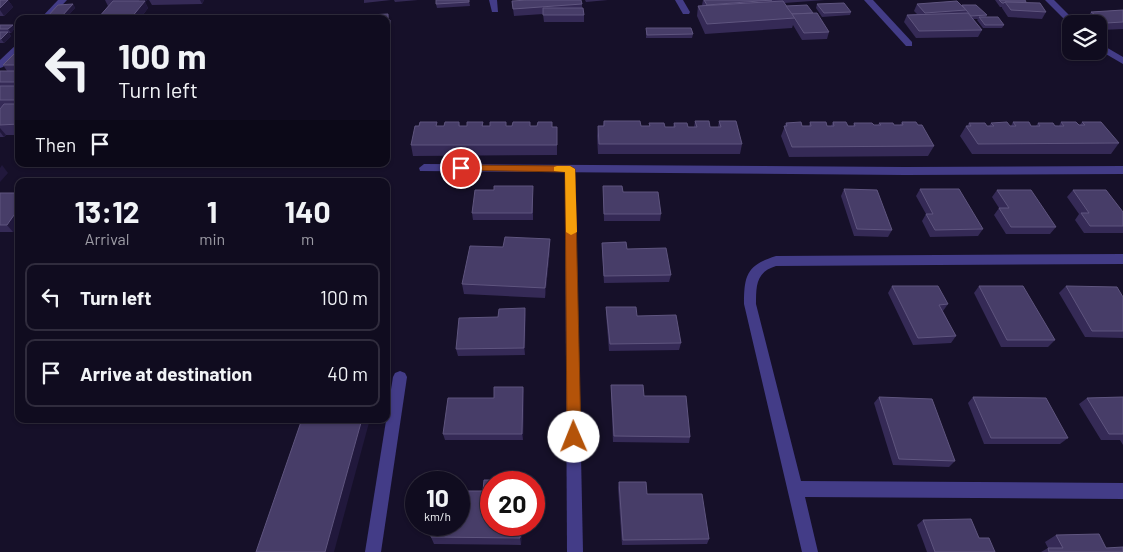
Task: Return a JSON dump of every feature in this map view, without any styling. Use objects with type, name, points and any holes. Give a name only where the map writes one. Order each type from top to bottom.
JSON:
[{"type":"street","points":[[48,15],[63,0]]},
{"type":"street","points":[[493,0],[495,10]]},
{"type":"street","points":[[679,0],[686,12]]},
{"type":"street","points":[[868,0],[909,44]]},
{"type":"street","points":[[1049,0],[1065,15]]},
{"type":"street","points":[[0,65],[15,49]]},
{"type":"street","points":[[1107,53],[1123,61]]},
{"type":"street","points":[[424,168],[1123,170]]},
{"type":"street","points":[[570,169],[575,552]]},
{"type":"street","points":[[810,552],[750,304],[750,280],[761,264],[776,261],[1123,259]]},
{"type":"street","points":[[373,552],[400,377]]},
{"type":"street","points":[[795,489],[1123,492]]},
{"type":"building","points":[[0,0],[8,0],[0,8]]},
{"type":"building","points":[[436,0],[469,0],[469,2],[436,4]]},
{"type":"building","points":[[581,0],[582,4],[513,9],[512,1]]},
{"type":"building","points":[[704,0],[772,0],[707,5]]},
{"type":"building","points":[[999,0],[1025,0],[1026,2],[1002,3]]},
{"type":"building","points":[[113,1],[145,1],[133,15],[101,15]]},
{"type":"building","points":[[783,1],[795,18],[707,24],[698,6]]},
{"type":"building","points":[[957,1],[966,10],[925,13],[917,4]]},
{"type":"building","points":[[1005,2],[1040,3],[1046,12],[1011,10]]},
{"type":"building","points":[[844,3],[851,12],[824,13],[817,4]]},
{"type":"building","points":[[73,4],[63,15],[49,15],[58,5]]},
{"type":"building","points":[[807,5],[813,13],[792,14],[786,6]]},
{"type":"building","points":[[962,5],[976,5],[987,15],[971,16]]},
{"type":"building","points":[[543,8],[583,8],[584,15],[543,15]]},
{"type":"building","points":[[1123,10],[1123,22],[1107,23],[1107,15],[1095,15],[1091,12]]},
{"type":"building","points":[[817,13],[829,32],[804,33],[792,14]]},
{"type":"building","points":[[968,13],[982,30],[919,31],[907,15]]},
{"type":"building","points":[[979,17],[998,17],[1004,25],[985,25]]},
{"type":"building","points":[[0,25],[13,25],[8,29],[0,29]]},
{"type":"building","points":[[646,28],[691,28],[693,34],[647,35]]},
{"type":"building","points":[[0,32],[8,32],[0,39]]},
{"type":"building","points":[[15,53],[15,65],[3,65]]},
{"type":"building","points":[[0,71],[15,71],[15,82],[0,82]]},
{"type":"building","points":[[0,86],[15,86],[15,100],[0,100]]},
{"type":"building","points":[[4,104],[15,104],[15,124],[0,125],[0,109]]},
{"type":"building","points":[[604,121],[640,121],[641,126],[650,126],[649,123],[664,123],[665,127],[675,127],[674,123],[687,123],[688,127],[697,127],[695,121],[709,121],[710,127],[721,127],[719,121],[736,121],[742,144],[599,144],[598,126],[604,126]]},
{"type":"building","points":[[420,122],[437,122],[436,126],[444,126],[445,122],[459,122],[459,126],[467,126],[467,122],[483,122],[482,126],[490,126],[490,122],[506,122],[506,126],[512,126],[513,122],[530,122],[530,126],[537,126],[538,122],[552,122],[552,127],[557,127],[557,145],[411,145],[415,126],[419,126]]},
{"type":"building","points":[[801,122],[802,126],[811,126],[810,122],[826,122],[827,126],[834,126],[833,122],[846,122],[848,126],[855,126],[854,123],[881,125],[879,123],[893,123],[894,125],[903,125],[902,122],[916,122],[918,125],[922,125],[934,146],[792,147],[784,126],[787,126],[786,123]]},
{"type":"building","points":[[1007,122],[1010,126],[1016,126],[1013,122],[1029,122],[1031,126],[1040,126],[1038,123],[1053,123],[1055,126],[1064,126],[1061,122],[1076,122],[1079,125],[1085,125],[1082,122],[1101,122],[1119,143],[978,144],[966,126],[971,126],[969,123],[985,123],[987,126],[994,126],[991,123]]},
{"type":"building","points":[[494,186],[533,186],[532,213],[472,213],[475,190],[494,190]]},
{"type":"building","points":[[603,186],[622,186],[623,192],[658,192],[661,214],[604,214]]},
{"type":"building","points":[[844,189],[877,190],[892,230],[857,229]]},
{"type":"building","points":[[920,189],[959,189],[983,229],[935,230],[926,214],[933,214]]},
{"type":"building","points":[[997,190],[1031,190],[1056,227],[1011,227],[999,208],[1009,208]]},
{"type":"building","points":[[1073,190],[1106,190],[1123,212],[1123,226],[1090,226],[1081,213],[1089,213]]},
{"type":"building","points":[[0,193],[15,193],[15,214],[7,225],[0,225]]},
{"type":"building","points":[[505,237],[550,239],[545,288],[462,284],[470,246],[503,247]]},
{"type":"building","points":[[626,242],[627,249],[666,248],[671,275],[604,276],[602,243]]},
{"type":"building","points":[[892,286],[938,286],[948,304],[939,305],[956,336],[918,338]]},
{"type":"building","points":[[979,286],[1023,286],[1055,340],[1007,340]]},
{"type":"building","points":[[1066,286],[1117,287],[1123,297],[1123,331],[1092,331]]},
{"type":"building","points":[[606,307],[636,307],[637,316],[676,315],[681,343],[610,344]]},
{"type":"building","points":[[525,308],[524,348],[456,349],[459,318],[498,317],[499,309]]},
{"type":"building","points":[[611,385],[643,385],[644,396],[686,396],[690,437],[614,436]]},
{"type":"building","points":[[494,387],[523,387],[522,434],[443,434],[448,398],[494,398]]},
{"type":"building","points":[[879,397],[932,399],[955,461],[899,459]]},
{"type":"building","points":[[973,397],[1046,398],[1068,438],[991,438]]},
{"type":"building","points":[[1123,397],[1123,434],[1109,434],[1087,398]]},
{"type":"building","points":[[301,423],[361,423],[325,552],[256,552]]},
{"type":"building","points":[[619,482],[646,482],[647,494],[702,494],[709,539],[623,540]]},
{"type":"building","points":[[470,491],[480,491],[480,536],[520,536],[520,538],[431,537],[470,536]]},
{"type":"building","points":[[971,519],[979,538],[989,538],[995,552],[935,552],[923,520]]},
{"type":"building","points":[[1099,534],[1106,548],[1123,547],[1123,552],[1049,552],[1048,548],[1063,548],[1056,535]]},
{"type":"slow traffic","points":[[557,169],[570,169],[571,232]]},
{"type":"route","points":[[461,168],[570,169],[574,437]]}]
